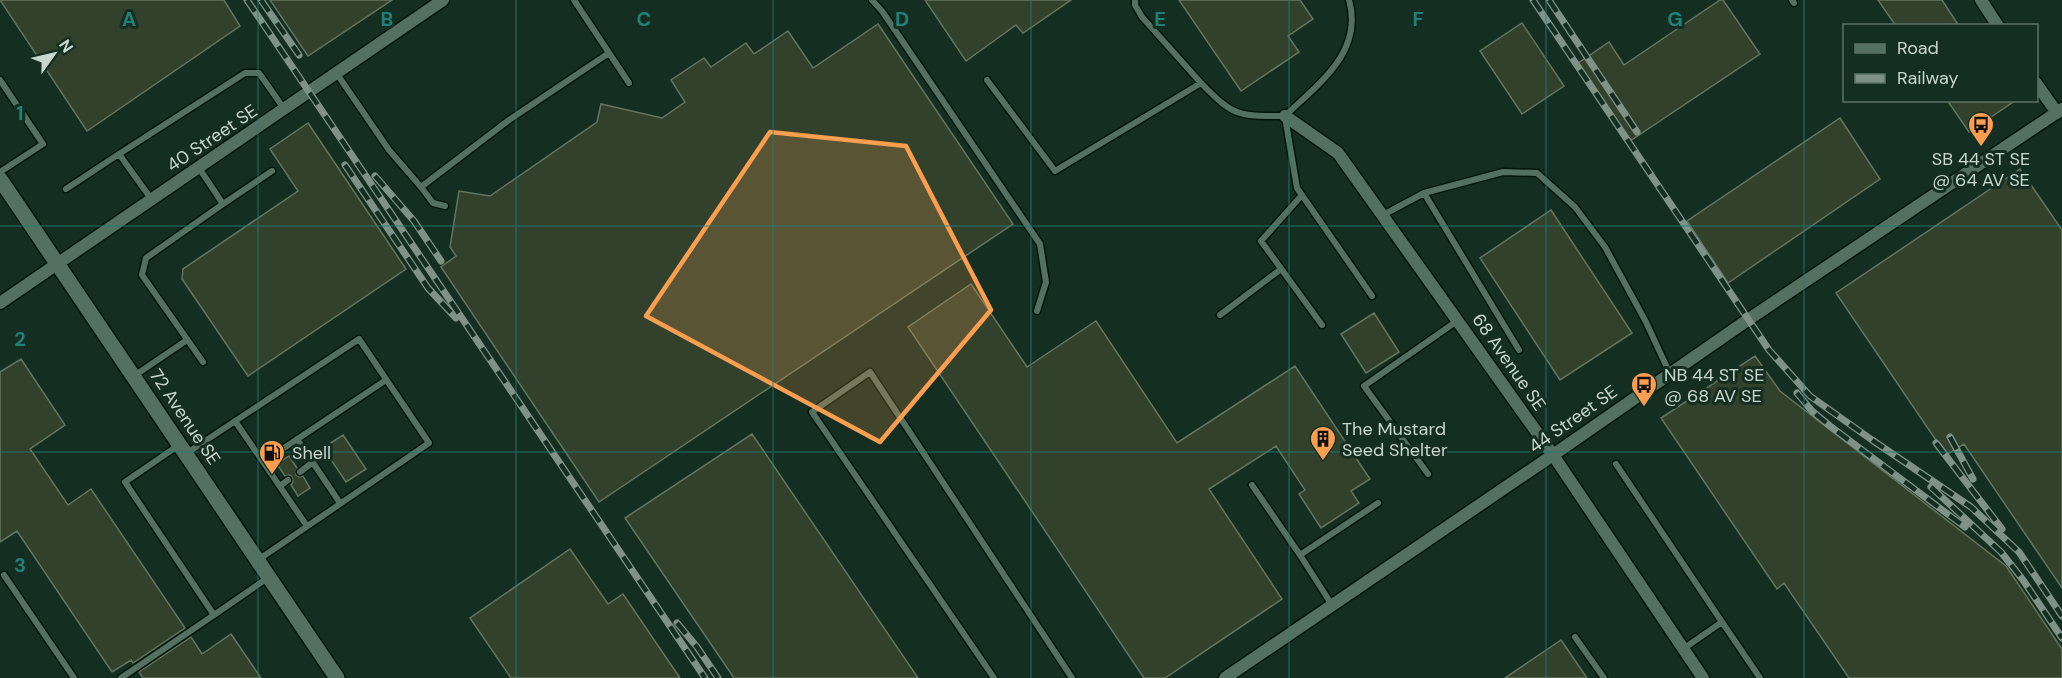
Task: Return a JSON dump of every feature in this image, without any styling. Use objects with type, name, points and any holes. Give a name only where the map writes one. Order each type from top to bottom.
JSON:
[{"type":"street","points":[[1981,0],[1997,24]]},
{"type":"street","name":"40 Street SE","points":[[0,303],[285,110],[438,1]]},
{"type":"street","points":[[2038,84],[2059,111]]},
{"type":"street","name":"44 Street SE","points":[[1225,678],[1553,456],[1749,319],[2059,111]]},
{"type":"street","name":"68 Avenue SE","points":[[1285,116],[1338,153],[1553,456],[1703,678]]},
{"type":"street","name":"72 Avenue SE","points":[[0,179],[337,678]]},
{"type":"lane","points":[[574,0],[629,83]]},
{"type":"lane","points":[[872,0],[882,11],[1040,243],[1046,282],[1037,311]]},
{"type":"lane","points":[[1135,0],[1142,17],[1219,102],[1233,112],[1248,116],[1285,116],[1329,72],[1349,44],[1353,30],[1349,0]]},
{"type":"lane","points":[[421,187],[508,120],[609,53]]},
{"type":"lane","points":[[66,189],[245,73],[259,73],[285,110]]},
{"type":"lane","points":[[337,74],[389,150],[433,203],[445,206]]},
{"type":"lane","points":[[0,80],[42,144],[0,172]]},
{"type":"lane","points":[[987,80],[1055,171],[1201,83]]},
{"type":"lane","points":[[1285,116],[1298,188],[1372,296]]},
{"type":"lane","points":[[119,154],[152,201]]},
{"type":"lane","points":[[199,168],[223,204]]},
{"type":"lane","points":[[203,362],[142,275],[146,258],[272,171]]},
{"type":"lane","points":[[1383,215],[1424,193],[1503,171],[1537,173],[1575,207],[1605,247],[1646,322],[1670,374]]},
{"type":"lane","points":[[1424,193],[1519,350]]},
{"type":"lane","points":[[1302,195],[1261,241],[1322,325]]},
{"type":"lane","points":[[1220,315],[1281,269]]},
{"type":"lane","points":[[1428,474],[1364,387],[1457,321]]},
{"type":"lane","points":[[214,615],[125,482],[235,421],[359,339],[429,443],[340,502],[258,561]]},
{"type":"lane","points":[[134,377],[187,340]]},
{"type":"lane","points":[[994,678],[812,412],[870,372],[1072,678]]},
{"type":"lane","points":[[263,462],[386,380]]},
{"type":"lane","points":[[235,421],[307,526]]},
{"type":"lane","points":[[297,439],[340,502]]},
{"type":"lane","points":[[300,472],[313,462]]},
{"type":"lane","points":[[1616,464],[1760,678]]},
{"type":"lane","points":[[280,486],[288,480]]},
{"type":"lane","points":[[1252,485],[1332,605]]},
{"type":"lane","points":[[1300,555],[1378,503]]},
{"type":"lane","points":[[4,575],[75,678]]},
{"type":"lane","points":[[121,678],[269,577]]},
{"type":"lane","points":[[1683,649],[1722,621]]},
{"type":"lane","points":[[1575,637],[1604,678]]},
{"type":"highlighted area","points":[[770,132],[906,146],[991,310],[880,442],[646,316]]},
{"type":"building","points":[[0,0],[224,0],[240,26],[87,131]]},
{"type":"building","points":[[270,0],[392,0],[308,56]]},
{"type":"building","points":[[925,0],[1071,0],[1023,33],[1016,25],[966,61]]},
{"type":"building","points":[[1179,0],[1300,0],[1313,19],[1288,36],[1299,52],[1241,91]]},
{"type":"building","points":[[1723,0],[1760,54],[1630,141],[1577,64],[1609,42],[1624,65]]},
{"type":"building","points":[[1878,0],[1942,0],[1958,24],[1895,24]]},
{"type":"building","points":[[1522,23],[1564,86],[1522,114],[1480,51]]},
{"type":"building","points":[[878,24],[1013,224],[599,502],[441,267],[456,256],[450,247],[459,191],[490,196],[597,122],[601,104],[662,118],[685,102],[671,80],[704,58],[711,67],[746,43],[754,54],[788,31],[813,68]]},
{"type":"building","points":[[1948,102],[2013,102],[1969,132]]},
{"type":"building","points":[[1840,118],[1880,179],[1728,283],[1687,221]]},
{"type":"building","points":[[308,123],[406,269],[248,376],[182,279],[183,269],[298,191],[270,149]]},
{"type":"building","points":[[2020,169],[2062,230],[2062,588],[1964,444],[1946,455],[1836,293]]},
{"type":"building","points":[[1551,210],[1632,333],[1560,380],[1480,258]]},
{"type":"building","points":[[971,284],[1027,367],[1096,321],[1177,443],[1295,366],[1370,479],[1351,491],[1359,503],[1321,528],[1299,494],[1305,490],[1276,446],[1209,489],[1282,599],[1165,678],[1144,678],[908,327]]},
{"type":"building","points":[[1374,313],[1399,352],[1366,373],[1341,334]]},
{"type":"building","points":[[1755,356],[1780,391],[2006,566],[2062,649],[2062,678],[1849,678],[1784,583],[1777,589],[1661,418]]},
{"type":"building","points":[[21,359],[65,425],[30,449],[68,505],[91,489],[185,628],[133,663],[131,660],[112,672],[17,531],[0,542],[0,372]]},
{"type":"building","points":[[752,434],[918,678],[734,678],[625,518]]},
{"type":"building","points":[[343,435],[366,469],[346,482],[323,448]]},
{"type":"building","points":[[289,456],[297,468],[296,475],[303,476],[310,488],[298,496],[291,485],[292,477],[285,476],[277,464]]},
{"type":"building","points":[[570,549],[608,604],[623,594],[680,678],[511,678],[470,618]]},
{"type":"building","points":[[231,634],[261,678],[143,678],[139,672],[191,637],[202,654]]},
{"type":"building","points":[[1561,640],[1587,678],[1505,678]]},
{"type":"railway","points":[[247,0],[705,678]]},
{"type":"railway","points":[[261,0],[299,55]]},
{"type":"railway","points":[[1533,0],[1769,350],[1810,396],[1971,507],[2019,552],[2062,616]]},
{"type":"railway","points":[[1549,0],[1637,132]]},
{"type":"railway","points":[[345,165],[428,288],[456,318]]},
{"type":"railway","points":[[375,176],[414,221],[441,261]]},
{"type":"railway","points":[[1797,393],[1812,411],[1830,426],[1965,527]]},
{"type":"railway","points":[[1950,437],[1973,479]]},
{"type":"railway","points":[[1936,443],[2002,529]]},
{"type":"railway","points":[[1931,487],[2001,552],[2062,638]]},
{"type":"railway","points":[[677,623],[718,678]]},
{"type":"place","name":"SB 44 ST SE @ 64 AV SE","points":[[1981,148]]},
{"type":"place","name":"NB 44 ST SE @ 68 AV SE","points":[[1644,408]]},
{"type":"place","name":"The Mustard Seed Shelter","points":[[1323,462]]},
{"type":"place","name":"Shell","points":[[272,476]]}]
